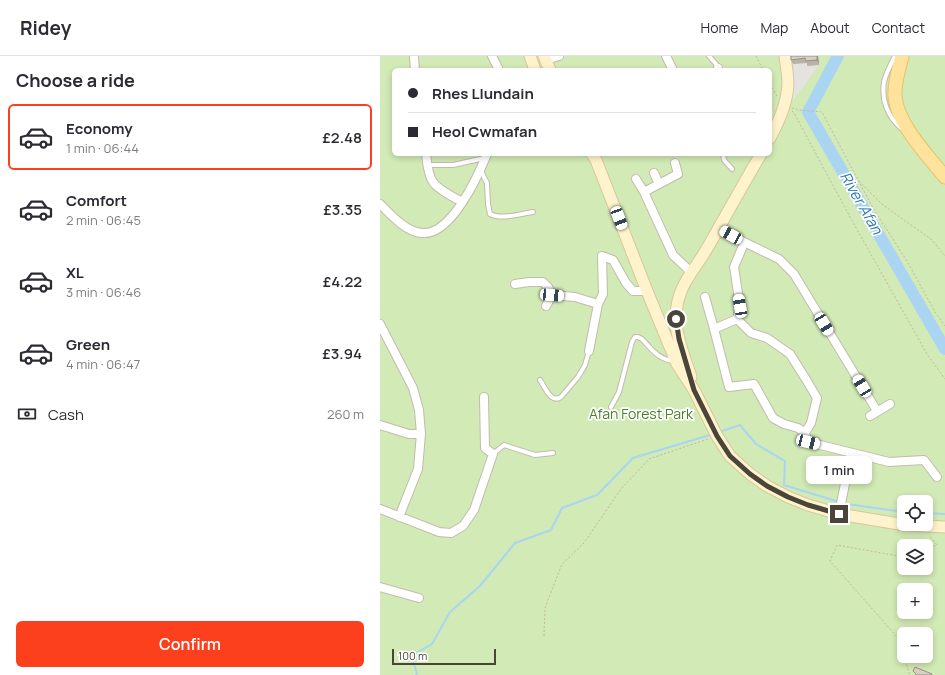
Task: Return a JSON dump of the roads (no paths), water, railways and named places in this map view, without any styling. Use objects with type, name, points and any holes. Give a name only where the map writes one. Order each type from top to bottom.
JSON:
[{"type":"main road","points":[[530,56],[534,68]]},
{"type":"main road","points":[[902,56],[896,81],[895,96],[900,115],[911,135],[945,177]]},
{"type":"main road","points":[[772,134],[780,120],[784,105],[788,84],[786,61]]},
{"type":"main road","points":[[593,156],[676,361],[694,390],[717,436],[730,456],[750,474],[767,486],[808,505],[839,514],[905,526],[945,527]]},
{"type":"main road","points":[[694,390],[679,339],[676,319],[678,299],[684,284],[708,246],[760,156]]},
{"type":"street","points":[[492,56],[497,68]]},
{"type":"street","points":[[547,62],[560,56]]},
{"type":"street","points":[[666,56],[672,68]]},
{"type":"street","points":[[414,58],[416,68]]},
{"type":"street","points":[[426,156],[430,176],[433,183],[462,202]]},
{"type":"street","points":[[380,204],[399,222],[412,230],[422,233],[440,228],[449,221],[462,202],[481,170],[486,156]]},
{"type":"street","points":[[644,192],[678,174],[674,163]]},
{"type":"street","points":[[654,173],[659,184]]},
{"type":"street","points":[[636,179],[644,192],[673,255],[691,272]]},
{"type":"street","points":[[718,228],[780,259],[794,274],[877,411]]},
{"type":"street","points":[[737,318],[740,306],[734,267],[742,248]]},
{"type":"street","points":[[589,352],[598,304],[603,294],[602,256],[613,260],[626,283],[633,290],[647,291]]},
{"type":"street","points":[[515,284],[542,282],[548,287],[552,295]]},
{"type":"street","points":[[552,295],[575,297],[598,304]]},
{"type":"street","points":[[546,306],[552,295]]},
{"type":"street","points":[[705,297],[729,387],[754,384],[773,418],[784,424],[798,428],[805,433],[808,442],[889,462],[924,460],[937,477]]},
{"type":"street","points":[[714,329],[737,318]]},
{"type":"street","points":[[737,318],[751,332],[767,338],[790,354],[807,381],[817,398],[811,423],[805,433]]},
{"type":"street","points":[[380,324],[413,388],[419,410],[421,434],[418,469],[400,517]]},
{"type":"street","points":[[380,509],[439,532],[451,533],[463,526],[474,510],[494,454],[485,448],[484,397]]},
{"type":"street","points":[[870,416],[890,404]]},
{"type":"street","points":[[380,425],[409,434],[421,434]]},
{"type":"street","points":[[839,514],[851,452]]},
{"type":"street","points":[[380,587],[420,598]]},
{"type":"lane","points":[[709,56],[718,68]]},
{"type":"lane","points":[[895,56],[884,82],[884,100],[890,115],[900,127],[911,135]]},
{"type":"lane","points":[[428,166],[453,165],[484,158],[486,156]]},
{"type":"lane","points":[[723,156],[724,160],[732,169]]},
{"type":"lane","points":[[481,170],[487,183],[490,214],[501,217],[533,212]]},
{"type":"lane","points":[[611,407],[619,392],[635,337],[642,339],[660,357],[667,360],[676,361]]},
{"type":"lane","points":[[540,380],[552,398],[558,399],[578,377],[585,365],[589,352]]},
{"type":"lane","points":[[494,454],[504,446],[535,455],[552,452]]},
{"type":"waterway","name":"River Afan","points":[[838,56],[808,112],[945,349]]},
{"type":"waterway","points":[[722,431],[740,425],[756,444],[785,461],[784,485],[836,501]]},
{"type":"waterway","points":[[416,675],[417,673],[411,656],[432,644],[450,612],[480,586],[515,543],[551,530],[562,508],[597,495],[633,458],[710,435]]},
{"type":"waterway","points":[[847,504],[897,511]]},
{"type":"waterway","points":[[933,513],[945,514]]},
{"type":"park label","name":"Afan Forest Park","points":[[641,414]]}]
